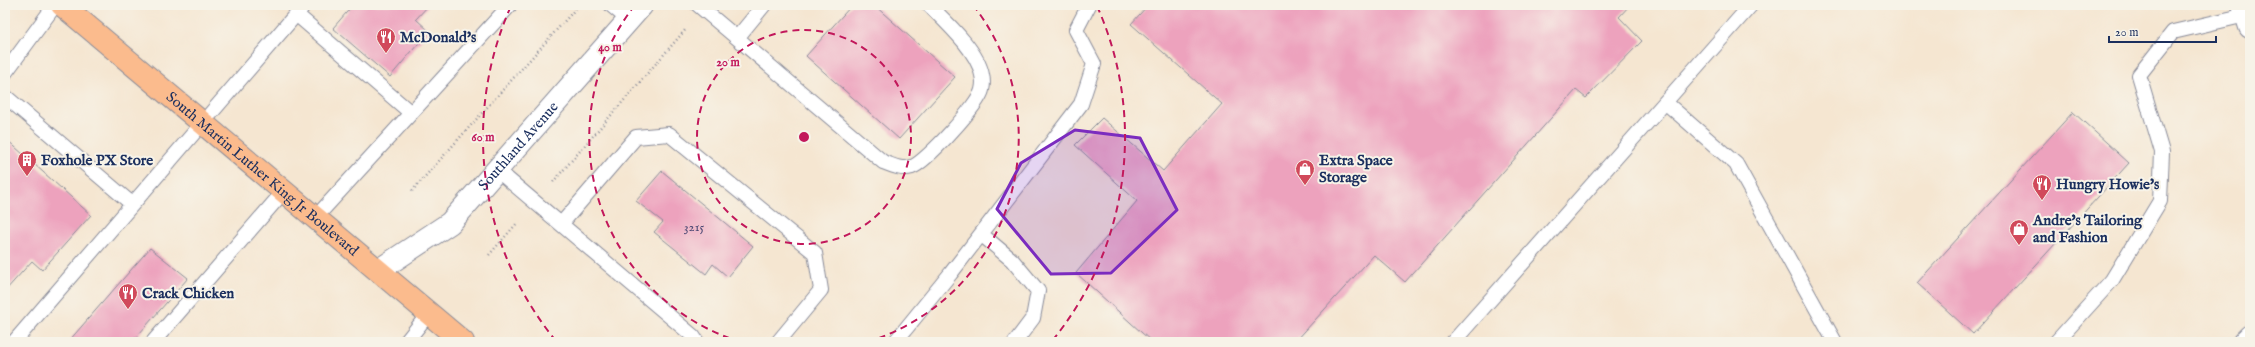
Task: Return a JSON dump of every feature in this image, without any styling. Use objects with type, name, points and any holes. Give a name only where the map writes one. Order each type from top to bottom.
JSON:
[{"type":"main road","name":"South Martin Luther King Jr Boulevard","points":[[62,5],[463,342]]},
{"type":"street","name":"Southland Avenue","points":[[379,270],[450,223],[636,13]]},
{"type":"street","points":[[2244,342],[2250,336]]},
{"type":"lane","points":[[5,73],[55,5]]},
{"type":"lane","points":[[316,217],[510,5]]},
{"type":"lane","points":[[611,5],[636,13]]},
{"type":"lane","points":[[737,38],[764,5]]},
{"type":"lane","points":[[700,7],[883,162],[897,168],[912,167],[928,157],[973,106],[982,91],[982,75],[977,62],[966,44],[929,5]]},
{"type":"lane","points":[[895,342],[981,234],[1081,104],[1094,64],[1076,30],[1088,5]]},
{"type":"lane","points":[[1453,342],[1751,5]]},
{"type":"lane","points":[[14,342],[300,10],[411,113]]},
{"type":"lane","points":[[2056,342],[2112,280],[2160,201],[2162,152],[2139,75],[2173,32],[2246,16]]},
{"type":"lane","points":[[5,96],[132,204]]},
{"type":"lane","points":[[1665,102],[1736,164],[1835,342]]},
{"type":"lane","points":[[562,223],[636,137],[668,134],[815,253],[821,290],[778,342]]},
{"type":"lane","points":[[497,170],[562,223],[693,336],[697,342]]},
{"type":"lane","points":[[153,342],[284,191]]},
{"type":"lane","points":[[981,234],[1012,260],[1038,291],[1033,318],[1015,342]]},
{"type":"lane","points":[[406,342],[429,313]]},
{"type":"path","points":[[412,192],[579,5]]},
{"type":"path","points":[[489,255],[536,202],[700,7]]},
{"type":"highlighted area","points":[[1075,130],[1140,138],[1177,210],[1111,273],[1051,274],[997,209],[1021,163]]},
{"type":"building","name":"McDonald's","points":[[353,5],[429,5],[416,19],[429,31],[390,77],[333,28]]},
{"type":"building","points":[[852,5],[874,5],[955,77],[899,139],[806,56]]},
{"type":"building","name":"Extra Space Storage","points":[[1148,5],[1630,5],[1619,17],[1642,41],[1586,98],[1576,90],[1405,282],[1374,255],[1295,342],[1152,342],[1076,273],[1137,201],[1075,145],[1102,118],[1163,171],[1222,104],[1131,24]]},
{"type":"building","points":[[2073,112],[2129,163],[1973,334],[1917,283]]},
{"type":"building","name":"Foxhole PX Store","points":[[5,138],[91,215],[42,270],[32,261],[5,291]]},
{"type":"building","points":[[662,171],[753,246],[728,277],[713,264],[706,274],[654,232],[663,222],[636,201]]},
{"type":"building","name":"Crack Chicken","points":[[150,248],[188,278],[132,342],[68,342]]},
{"type":"place","name":"McDonald's","points":[[386,54]]},
{"type":"place","name":"Foxhole PX Store","points":[[27,177]]},
{"type":"place","name":"Extra Space Storage","points":[[1305,186]]},
{"type":"place","name":"Hungry Howie's","points":[[2042,201]]},
{"type":"place","name":"Andre's Tailoring and Fashion","points":[[2019,246]]},
{"type":"place","name":"Crack Chicken","points":[[128,310]]}]
